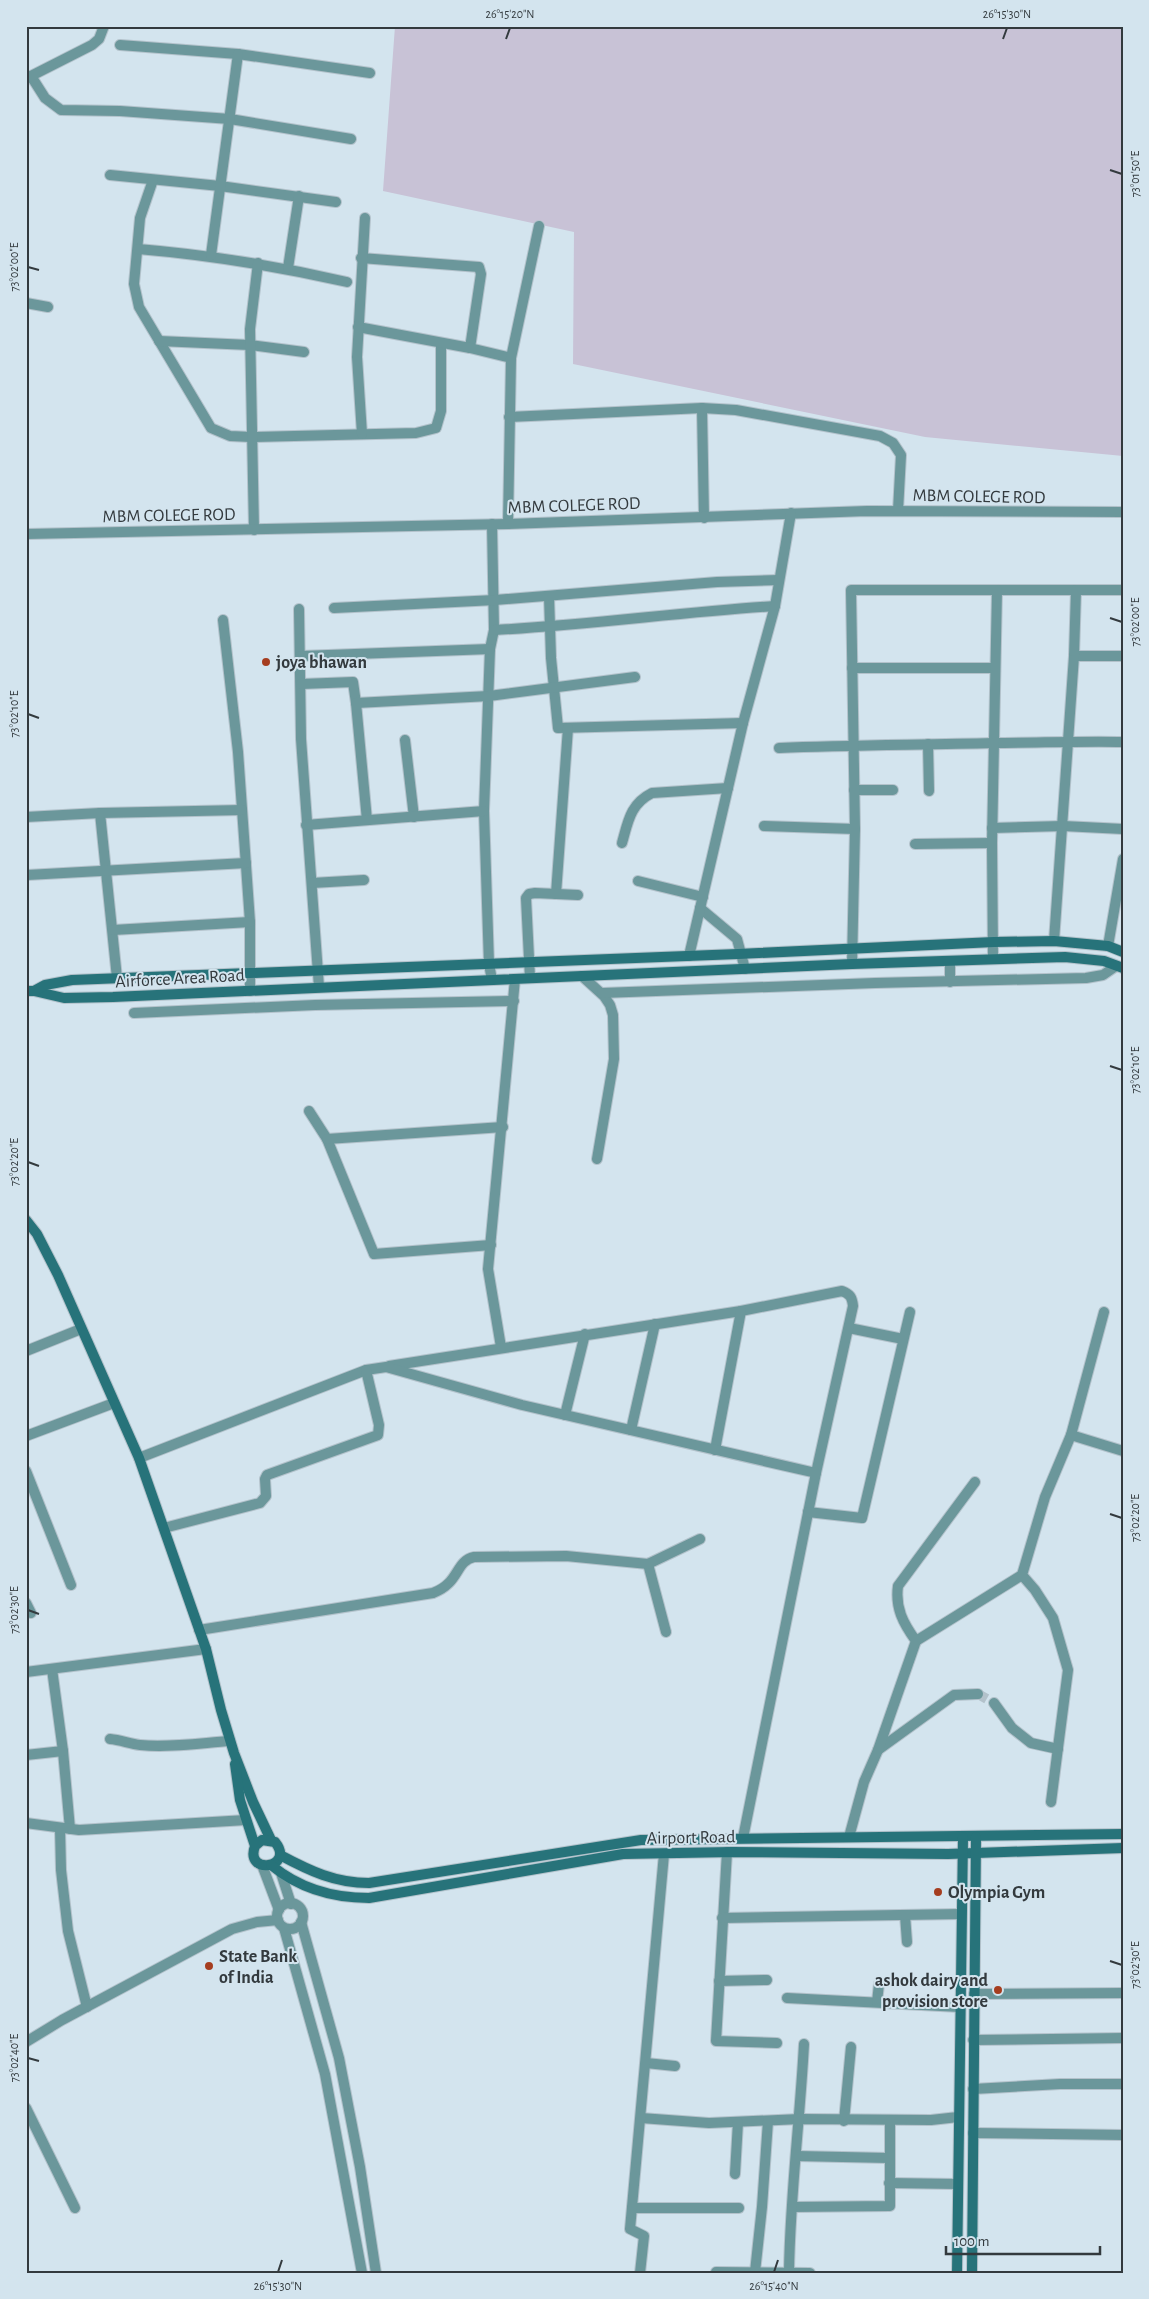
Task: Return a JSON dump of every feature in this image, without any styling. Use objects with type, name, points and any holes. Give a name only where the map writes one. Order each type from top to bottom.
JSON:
[{"type":"street","points":[[104,26],[99,39],[92,45],[29,77],[45,98],[61,110],[120,111],[230,119],[351,139]]},
{"type":"street","points":[[120,45],[238,54],[370,73]]},
{"type":"street","points":[[211,255],[238,54]]},
{"type":"street","points":[[110,175],[220,186],[336,202]]},
{"type":"street","points":[[153,180],[140,218],[134,284],[136,296],[139,307],[211,428],[230,436],[252,437],[416,434],[436,428],[441,411],[440,342]]},
{"type":"street","points":[[288,268],[299,196]]},
{"type":"street","points":[[362,434],[357,357],[361,258],[365,218]]},
{"type":"street","points":[[508,524],[511,358],[538,226]]},
{"type":"street","points":[[138,249],[211,255],[288,268],[347,282]]},
{"type":"street","points":[[361,258],[479,267],[481,274],[470,348]]},
{"type":"street","points":[[254,530],[250,329],[258,263]]},
{"type":"street","points":[[26,303],[48,307]]},
{"type":"street","points":[[358,327],[470,348],[511,358]]},
{"type":"street","points":[[159,341],[250,346],[304,352]]},
{"type":"street","points":[[509,417],[702,408],[736,410],[822,424],[880,436],[893,442],[901,455],[898,511]]},
{"type":"street","points":[[702,408],[704,518]]},
{"type":"street","name":"MBM COLEGE ROD","points":[[26,534],[508,524],[704,518],[791,513],[898,511],[1123,512]]},
{"type":"street","points":[[689,956],[743,723],[775,606],[791,513]]},
{"type":"street","points":[[492,524],[495,600],[494,630],[490,649],[484,811],[489,964],[492,980]]},
{"type":"street","points":[[334,608],[495,600],[718,582],[780,580]]},
{"type":"street","points":[[852,964],[855,829],[851,590],[1123,590]]},
{"type":"street","points":[[994,959],[992,828],[997,590]]},
{"type":"street","points":[[1054,941],[1074,656],[1076,590]]},
{"type":"street","points":[[549,596],[549,627],[558,728],[743,723]]},
{"type":"street","points":[[494,630],[549,627],[696,611],[775,606]]},
{"type":"street","points":[[300,609],[306,825],[318,970],[315,1005]]},
{"type":"street","points":[[223,620],[238,752],[250,922],[250,991]]},
{"type":"street","points":[[302,656],[490,649]]},
{"type":"street","points":[[1074,656],[1123,656]]},
{"type":"street","points":[[852,668],[995,668]]},
{"type":"street","points":[[356,703],[489,696],[635,677]]},
{"type":"street","points":[[301,684],[353,682],[367,820]]},
{"type":"street","points":[[556,894],[568,728]]},
{"type":"street","points":[[405,740],[414,818]]},
{"type":"street","points":[[778,748],[853,744],[994,743],[1068,740],[1123,742]]},
{"type":"street","points":[[928,744],[929,791]]},
{"type":"street","points":[[622,844],[630,811],[642,798],[652,793],[728,788]]},
{"type":"street","points":[[854,790],[893,790]]},
{"type":"street","points":[[26,817],[100,813],[242,810]]},
{"type":"street","points":[[306,825],[484,811]]},
{"type":"street","points":[[100,813],[117,978]]},
{"type":"street","points":[[764,826],[855,829]]},
{"type":"street","points":[[992,828],[1063,826],[1123,829]]},
{"type":"street","points":[[915,844],[992,844]]},
{"type":"street","points":[[1108,946],[1123,860]]},
{"type":"street","points":[[27,875],[246,864]]},
{"type":"street","points":[[312,883],[364,880]]},
{"type":"street","points":[[638,881],[703,897]]},
{"type":"street","points":[[530,978],[526,898],[528,894],[578,896]]},
{"type":"street","points":[[700,908],[732,933],[740,945],[745,969]]},
{"type":"street","points":[[113,930],[250,922]]},
{"type":"street","points":[[30,991],[45,985],[72,980],[742,954],[994,942],[1054,941],[1108,946],[1123,952]]},
{"type":"street","name":"Airforce Area Road","points":[[30,991],[64,998],[852,964],[1065,957],[1104,961],[1120,967]]},
{"type":"street","points":[[950,961],[950,982]]},
{"type":"street","points":[[602,994],[1086,978],[1103,975],[1120,967]]},
{"type":"street","points":[[582,976],[602,994],[610,1005],[613,1015],[614,1059],[597,1159]]},
{"type":"street","points":[[501,1347],[488,1269],[516,979]]},
{"type":"street","points":[[134,1014],[315,1005],[514,1001]]},
{"type":"street","points":[[309,1111],[327,1139],[374,1254],[490,1245]]},
{"type":"street","points":[[327,1139],[503,1127]]},
{"type":"street","points":[[26,1220],[37,1234],[58,1275],[139,1458],[206,1649],[234,1753],[253,1802],[271,1840],[278,1846],[280,1855],[275,1863],[267,1865],[258,1863],[253,1855],[255,1846],[237,1787],[234,1753]]},
{"type":"street","points":[[139,1458],[366,1370],[741,1310],[842,1291],[849,1293],[852,1298],[849,1328],[816,1473],[743,1838]]},
{"type":"street","points":[[716,1450],[741,1310]]},
{"type":"street","points":[[808,1512],[862,1518],[910,1312]]},
{"type":"street","points":[[849,1837],[864,1782],[878,1750],[916,1641],[1022,1575],[1045,1497],[1070,1435],[1104,1312]]},
{"type":"street","points":[[631,1430],[655,1324]]},
{"type":"street","points":[[849,1328],[904,1339]]},
{"type":"street","points":[[26,1351],[81,1329]]},
{"type":"street","points":[[565,1415],[586,1334]]},
{"type":"street","points":[[386,1366],[522,1405],[816,1473]]},
{"type":"street","points":[[164,1528],[260,1503],[266,1496],[265,1479],[267,1475],[378,1435],[379,1425],[366,1370]]},
{"type":"street","points":[[26,1436],[114,1404]]},
{"type":"street","points":[[1070,1435],[1123,1451]]},
{"type":"street","points":[[26,1471],[71,1585]]},
{"type":"street","points":[[916,1641],[902,1621],[896,1600],[898,1586],[974,1482]]},
{"type":"street","points":[[199,1630],[433,1593],[444,1589],[451,1582],[462,1563],[474,1557],[566,1556],[648,1564],[700,1539]]},
{"type":"street","points":[[648,1564],[666,1632]]},
{"type":"street","points":[[1022,1575],[1035,1590],[1053,1618],[1068,1670],[1051,1802]]},
{"type":"street","points":[[26,1603],[31,1613]]},
{"type":"street","points":[[26,1672],[206,1649]]},
{"type":"street","points":[[52,1669],[63,1751],[65,1828],[61,1870],[68,1931],[87,2007]]},
{"type":"street","points":[[878,1750],[954,1695],[978,1694]]},
{"type":"street","points":[[994,1702],[1012,1728],[1031,1743],[1058,1749]]},
{"type":"street","points":[[110,1739],[124,1740],[139,1745],[156,1746],[230,1741]]},
{"type":"street","points":[[26,1754],[63,1751]]},
{"type":"street","points":[[26,1825],[65,1828],[166,1826],[246,1820]]},
{"type":"street","name":"Airport Road","points":[[280,1855],[315,1873],[336,1880],[369,1883],[640,1840],[1123,1834]]},
{"type":"street","points":[[957,2273],[963,1837]]},
{"type":"street","points":[[972,2273],[976,1837]]},
{"type":"street","points":[[255,1846],[262,1840],[271,1840]]},
{"type":"street","name":"Airport Road","points":[[267,1865],[320,1893],[344,1898],[369,1898],[623,1854],[728,1852],[962,1854],[1123,1848]]},
{"type":"street","points":[[728,1852],[722,1918],[716,2042],[777,2043]]},
{"type":"street","points":[[640,2273],[644,2236],[630,2228],[664,1854]]},
{"type":"street","points":[[267,1865],[280,1919],[325,2074],[362,2273]]},
{"type":"street","points":[[281,1873],[291,1904]]},
{"type":"street","points":[[280,1919],[282,1906],[291,1904],[300,1908],[303,1918],[301,1922],[339,2058],[360,2167],[376,2273]]},
{"type":"street","points":[[722,1918],[961,1914]]},
{"type":"street","points":[[905,1915],[907,1942]]},
{"type":"street","points":[[26,2042],[232,1929],[257,1922],[280,1919],[294,1928],[301,1922]]},
{"type":"street","points":[[719,1981],[767,1980]]},
{"type":"street","points":[[877,2002],[879,1984]]},
{"type":"street","points":[[974,1994],[1123,1993]]},
{"type":"street","points":[[787,1998],[960,2007]]},
{"type":"street","points":[[973,2040],[1123,2038]]},
{"type":"street","points":[[790,2272],[792,2207],[800,2119],[804,2044]]},
{"type":"street","points":[[844,2121],[850,2047]]},
{"type":"street","points":[[646,2063],[675,2066]]},
{"type":"street","points":[[973,2090],[1060,2084],[1123,2084]]},
{"type":"street","points":[[26,2108],[75,2208]]},
{"type":"street","points":[[640,2118],[708,2123],[800,2119],[844,2121],[958,2117]]},
{"type":"street","points":[[792,2207],[890,2206],[890,2120]]},
{"type":"street","points":[[755,2272],[768,2121]]},
{"type":"street","points":[[735,2174],[738,2122]]},
{"type":"street","points":[[973,2133],[1123,2135]]},
{"type":"street","points":[[796,2156],[889,2158]]},
{"type":"street","points":[[889,2183],[958,2184]]},
{"type":"street","points":[[632,2208],[739,2208]]},
{"type":"street","points":[[716,2272],[810,2273]]},
{"type":"shaded area","points":[[395,26],[1123,26],[1123,456],[925,437],[573,364],[574,232],[383,191]]},
{"type":"tunnel","points":[[978,1694],[994,1703]]},
{"type":"place","name":"joya bhawan","points":[[266,662]]},
{"type":"place","name":"Olympia Gym","points":[[938,1892]]},
{"type":"place","name":"State Bank of India","points":[[209,1966]]},
{"type":"place","name":"ashok dairy and provision store","points":[[998,1990]]}]
